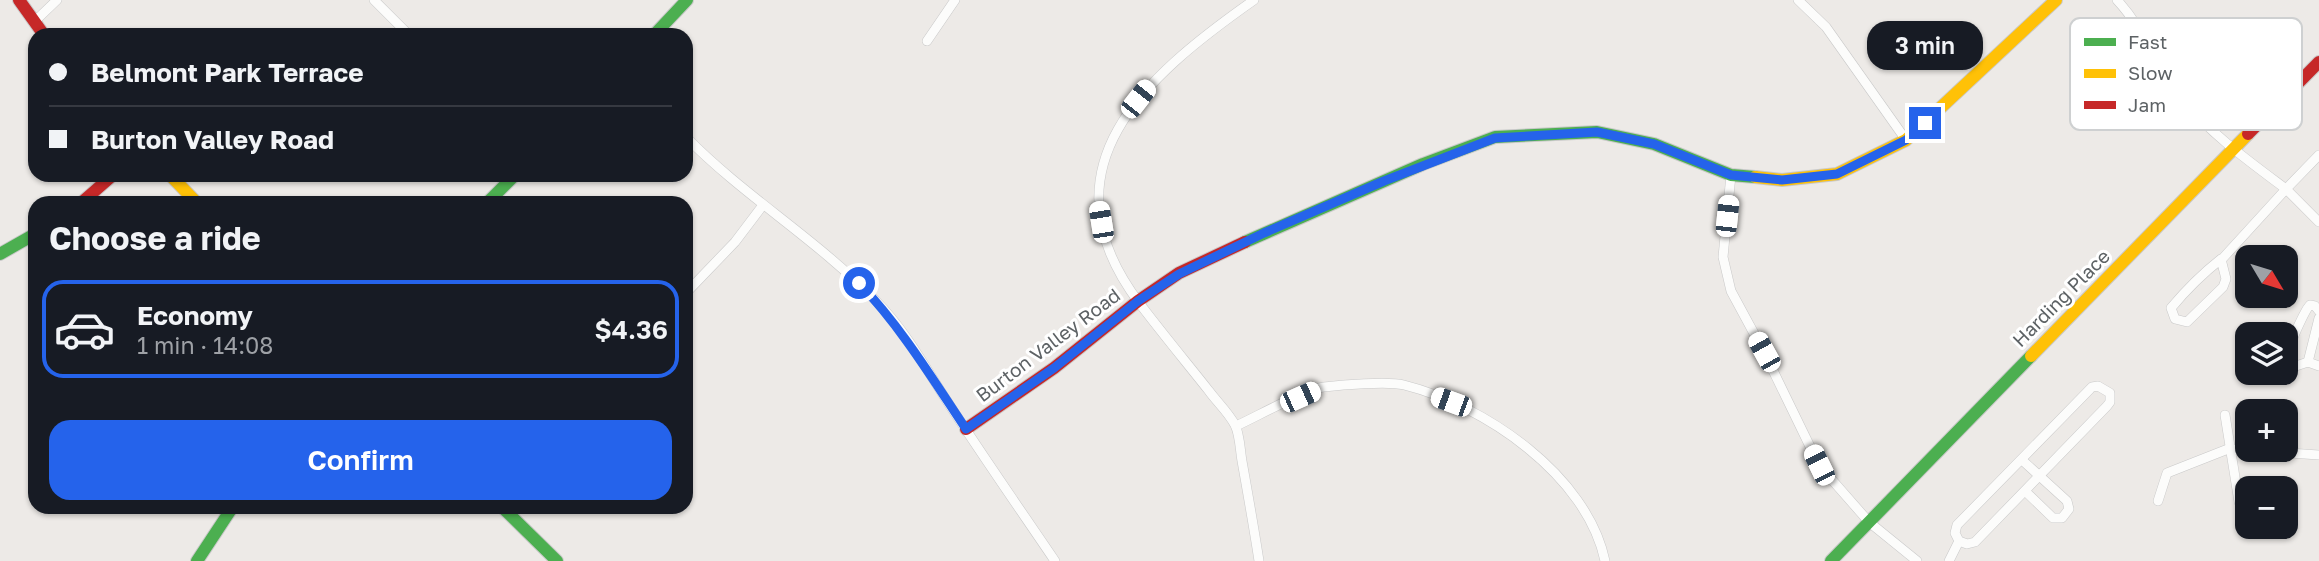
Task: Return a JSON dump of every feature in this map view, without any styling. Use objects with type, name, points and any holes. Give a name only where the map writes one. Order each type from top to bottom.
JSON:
[{"type":"street","points":[[19,0],[39,28]]},
{"type":"street","points":[[34,22],[57,0]]},
{"type":"street","points":[[374,0],[402,28]]},
{"type":"street","points":[[661,28],[687,0]]},
{"type":"street","points":[[927,41],[955,0]]},
{"type":"street","points":[[1254,0],[1211,30],[1150,84],[1126,114],[1109,144],[1099,183],[1099,208],[1113,265],[1236,426],[1259,561]]},
{"type":"street","points":[[1798,0],[1826,27],[1906,140]]},
{"type":"street","name":"Burton Valley Road","points":[[966,429],[1054,368],[1138,301],[1179,274],[1264,233],[1423,164],[1495,138],[1597,132],[1654,144],[1731,175],[1782,180],[1837,174],[1906,140],[2056,0]]},
{"type":"street","points":[[2117,0],[2134,18]]},
{"type":"street","name":"Harding Place","points":[[2302,80],[2319,62]]},
{"type":"street","points":[[2215,130],[2235,150],[2286,190],[2319,222]]},
{"type":"street","name":"Harding Place","points":[[1831,561],[2254,130]]},
{"type":"street","points":[[693,143],[763,205],[820,248],[879,303],[912,346],[1055,561]]},
{"type":"street","points":[[2221,259],[2226,279],[2223,287],[2186,321],[2175,319],[2171,308],[2186,289],[2221,259],[2319,155]]},
{"type":"street","points":[[1731,175],[1723,257],[1731,291],[1819,465],[1869,522],[1917,561]]},
{"type":"street","points":[[89,196],[105,182]]},
{"type":"street","points":[[177,182],[190,196]]},
{"type":"street","points":[[494,196],[508,182]]},
{"type":"street","points":[[693,286],[735,242],[763,205]]},
{"type":"street","points":[[0,254],[28,238]]},
{"type":"street","points":[[2298,331],[2303,310],[2310,305],[2319,311]]},
{"type":"street","points":[[2308,362],[2319,318]]},
{"type":"street","points":[[2298,365],[2308,362],[2319,366]]},
{"type":"street","points":[[1236,426],[1321,387],[1402,384],[1459,405],[1513,436],[1556,474],[1583,509],[1605,561]]},
{"type":"street","points":[[2092,387],[2105,388],[2110,393],[2110,402],[2039,476],[1975,542],[1967,544],[1959,541],[1955,533],[1957,525],[2092,387]]},
{"type":"street","points":[[2224,415],[2235,483]]},
{"type":"street","points":[[2158,501],[2167,473],[2228,449],[2319,455]]},
{"type":"street","points":[[2022,460],[2069,505],[2062,518],[2053,518],[2025,491]]},
{"type":"street","points":[[197,561],[228,514]]},
{"type":"street","points":[[509,514],[557,561]]},
{"type":"street","points":[[1949,561],[1959,541]]},
{"type":"traffic: fast","points":[[661,28],[687,0]]},
{"type":"traffic: fast","points":[[1245,242],[1423,164],[1495,137],[1597,132],[1654,144],[1731,175],[1755,177]]},
{"type":"traffic: fast","points":[[494,196],[508,182]]},
{"type":"traffic: fast","points":[[0,254],[28,238]]},
{"type":"traffic: fast","points":[[1831,561],[2031,356]]},
{"type":"traffic: fast","points":[[197,561],[228,514]]},
{"type":"traffic: fast","points":[[509,514],[557,561]]},
{"type":"traffic: slow","points":[[1755,177],[1782,180],[1837,174],[1906,140],[2056,0]]},
{"type":"traffic: slow","points":[[2031,356],[2248,134]]},
{"type":"traffic: slow","points":[[177,182],[190,196]]},
{"type":"traffic: jam","points":[[19,0],[39,28]]},
{"type":"traffic: jam","points":[[2302,79],[2319,62]]},
{"type":"traffic: jam","points":[[2248,134],[2252,130]]},
{"type":"traffic: jam","points":[[89,196],[105,182]]},
{"type":"traffic: jam","points":[[966,429],[1054,368],[1138,301],[1179,273],[1245,242]]},
{"type":"route","points":[[859,283],[879,303],[912,346],[966,429],[1054,368],[1138,301],[1179,274],[1264,233],[1423,164],[1495,138],[1597,132],[1654,144],[1731,175],[1782,180],[1837,174],[1906,140],[1925,123]]}]
